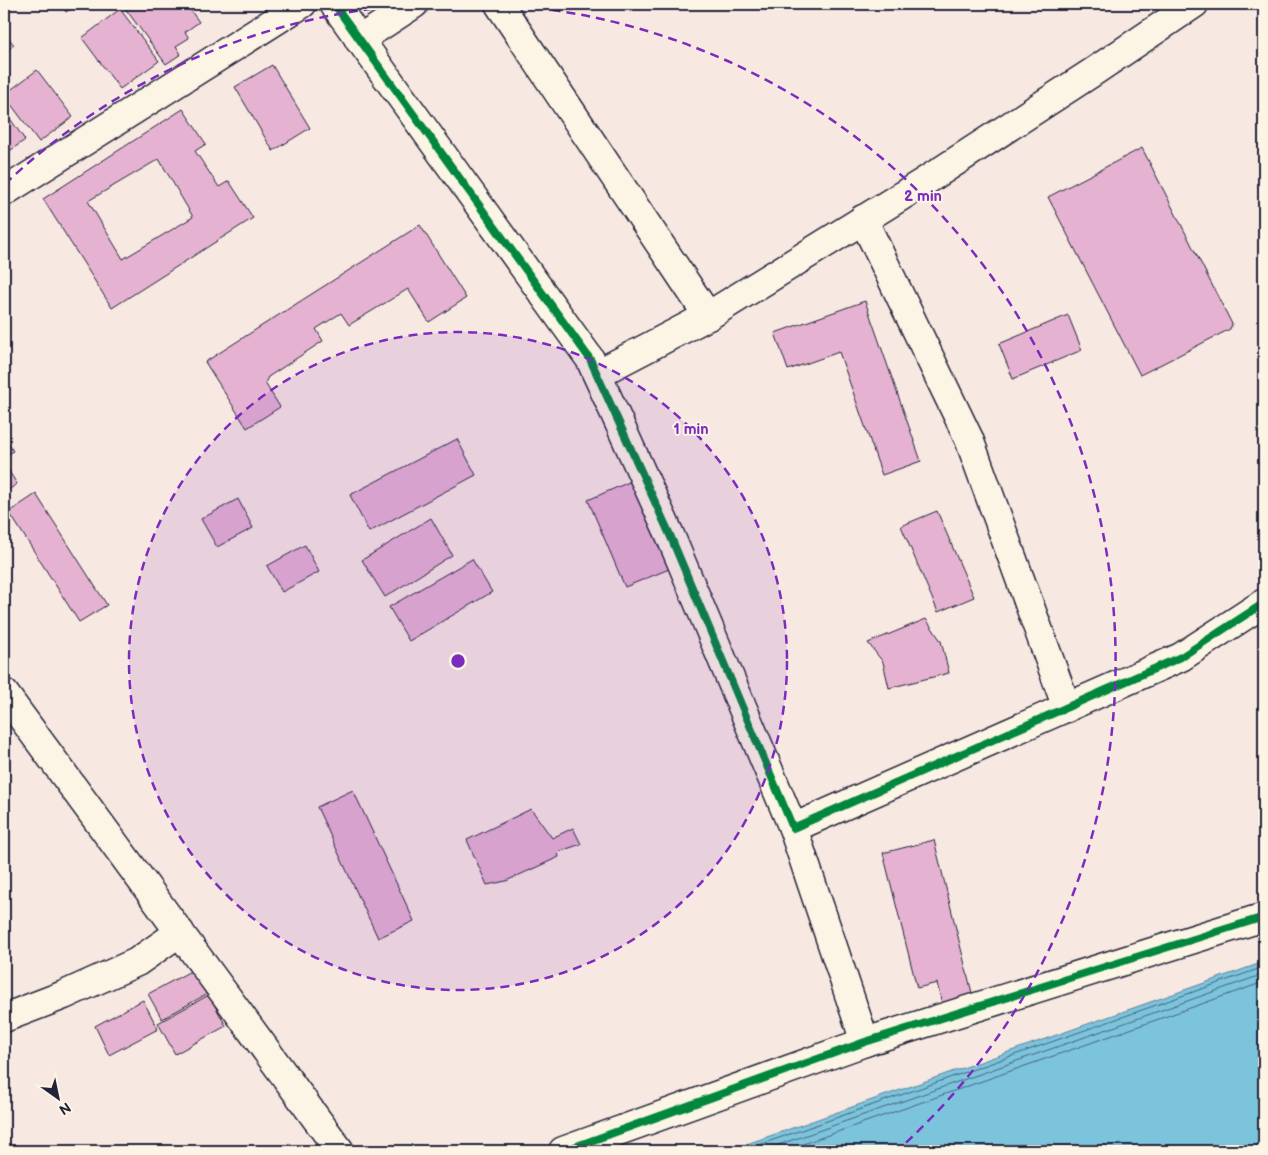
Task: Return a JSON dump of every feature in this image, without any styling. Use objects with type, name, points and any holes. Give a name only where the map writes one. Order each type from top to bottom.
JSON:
[{"type":"street","points":[[4,192],[302,4]]},
{"type":"street","points":[[334,4],[590,359],[670,535],[793,828],[865,1042]]},
{"type":"street","points":[[359,40],[414,4]]},
{"type":"street","points":[[499,4],[708,316]]},
{"type":"street","points":[[597,374],[708,316],[924,182],[1194,4]]},
{"type":"street","points":[[863,219],[969,439],[1067,708]]},
{"type":"street","points":[[793,828],[1182,657],[1264,603]]},
{"type":"street","points":[[4,693],[340,1151]]},
{"type":"street","points":[[562,1151],[865,1042],[1264,917]]},
{"type":"street","points":[[4,1018],[64,996],[137,962],[180,932]]},
{"type":"water","points":[[1264,962],[1264,1151],[727,1151]]},
{"type":"building","points":[[60,4],[78,4],[66,12]]},
{"type":"building","points":[[122,4],[186,4],[199,22],[185,32],[189,38],[176,46],[181,54],[166,64]]},
{"type":"building","points":[[120,9],[159,61],[120,89],[82,38]]},
{"type":"building","points":[[4,32],[14,45],[4,52]]},
{"type":"building","points":[[272,65],[310,128],[273,151],[235,87]]},
{"type":"building","points":[[37,70],[73,117],[39,142],[4,95]]},
{"type":"building","points":[[183,109],[206,144],[195,151],[219,187],[229,181],[253,218],[112,308],[43,199]],"holes":[[[159,159],[193,217],[123,259],[88,201]]]},
{"type":"building","points":[[4,110],[25,140],[4,155]]},
{"type":"building","points":[[1142,148],[1232,324],[1230,329],[1140,375],[1048,197]]},
{"type":"building","points":[[420,225],[466,298],[429,322],[408,289],[349,325],[341,313],[316,329],[323,341],[268,377],[265,383],[280,407],[247,428],[205,362]]},
{"type":"building","points":[[865,301],[921,461],[882,475],[839,352],[788,370],[775,333]]},
{"type":"building","points":[[1068,315],[1082,350],[1013,379],[999,344]]},
{"type":"building","points":[[4,437],[13,451],[4,457]]},
{"type":"building","points":[[457,439],[476,475],[369,532],[350,495]]},
{"type":"building","points":[[7,468],[17,484],[4,493],[4,471]]},
{"type":"building","points":[[636,479],[674,567],[625,587],[588,500]]},
{"type":"building","points":[[36,494],[107,605],[79,622],[9,512]]},
{"type":"building","points":[[238,499],[253,528],[217,547],[201,519]]},
{"type":"building","points":[[937,511],[974,597],[938,612],[901,526]]},
{"type":"building","points":[[431,518],[452,555],[385,597],[362,560]]},
{"type":"building","points":[[305,545],[319,572],[282,592],[267,566]]},
{"type":"building","points":[[472,559],[492,592],[409,641],[389,607]]},
{"type":"building","points":[[926,619],[941,641],[949,673],[889,688],[883,662],[868,643]]},
{"type":"building","points":[[353,790],[414,921],[378,938],[317,807]]},
{"type":"building","points":[[531,809],[552,838],[573,828],[581,844],[558,852],[559,857],[506,881],[487,885],[467,840]]},
{"type":"building","points":[[934,840],[973,997],[942,1004],[937,983],[917,988],[883,853]]},
{"type":"building","points":[[200,966],[214,990],[162,1019],[148,994]]},
{"type":"building","points":[[209,995],[226,1026],[175,1054],[158,1023]]},
{"type":"building","points":[[143,1000],[158,1029],[109,1055],[95,1026]]},
{"type":"cycle path","points":[[334,4],[590,359],[670,535],[793,828],[1181,657],[1264,603]]},
{"type":"cycle path","points":[[563,1151],[865,1042],[1264,917]]}]
